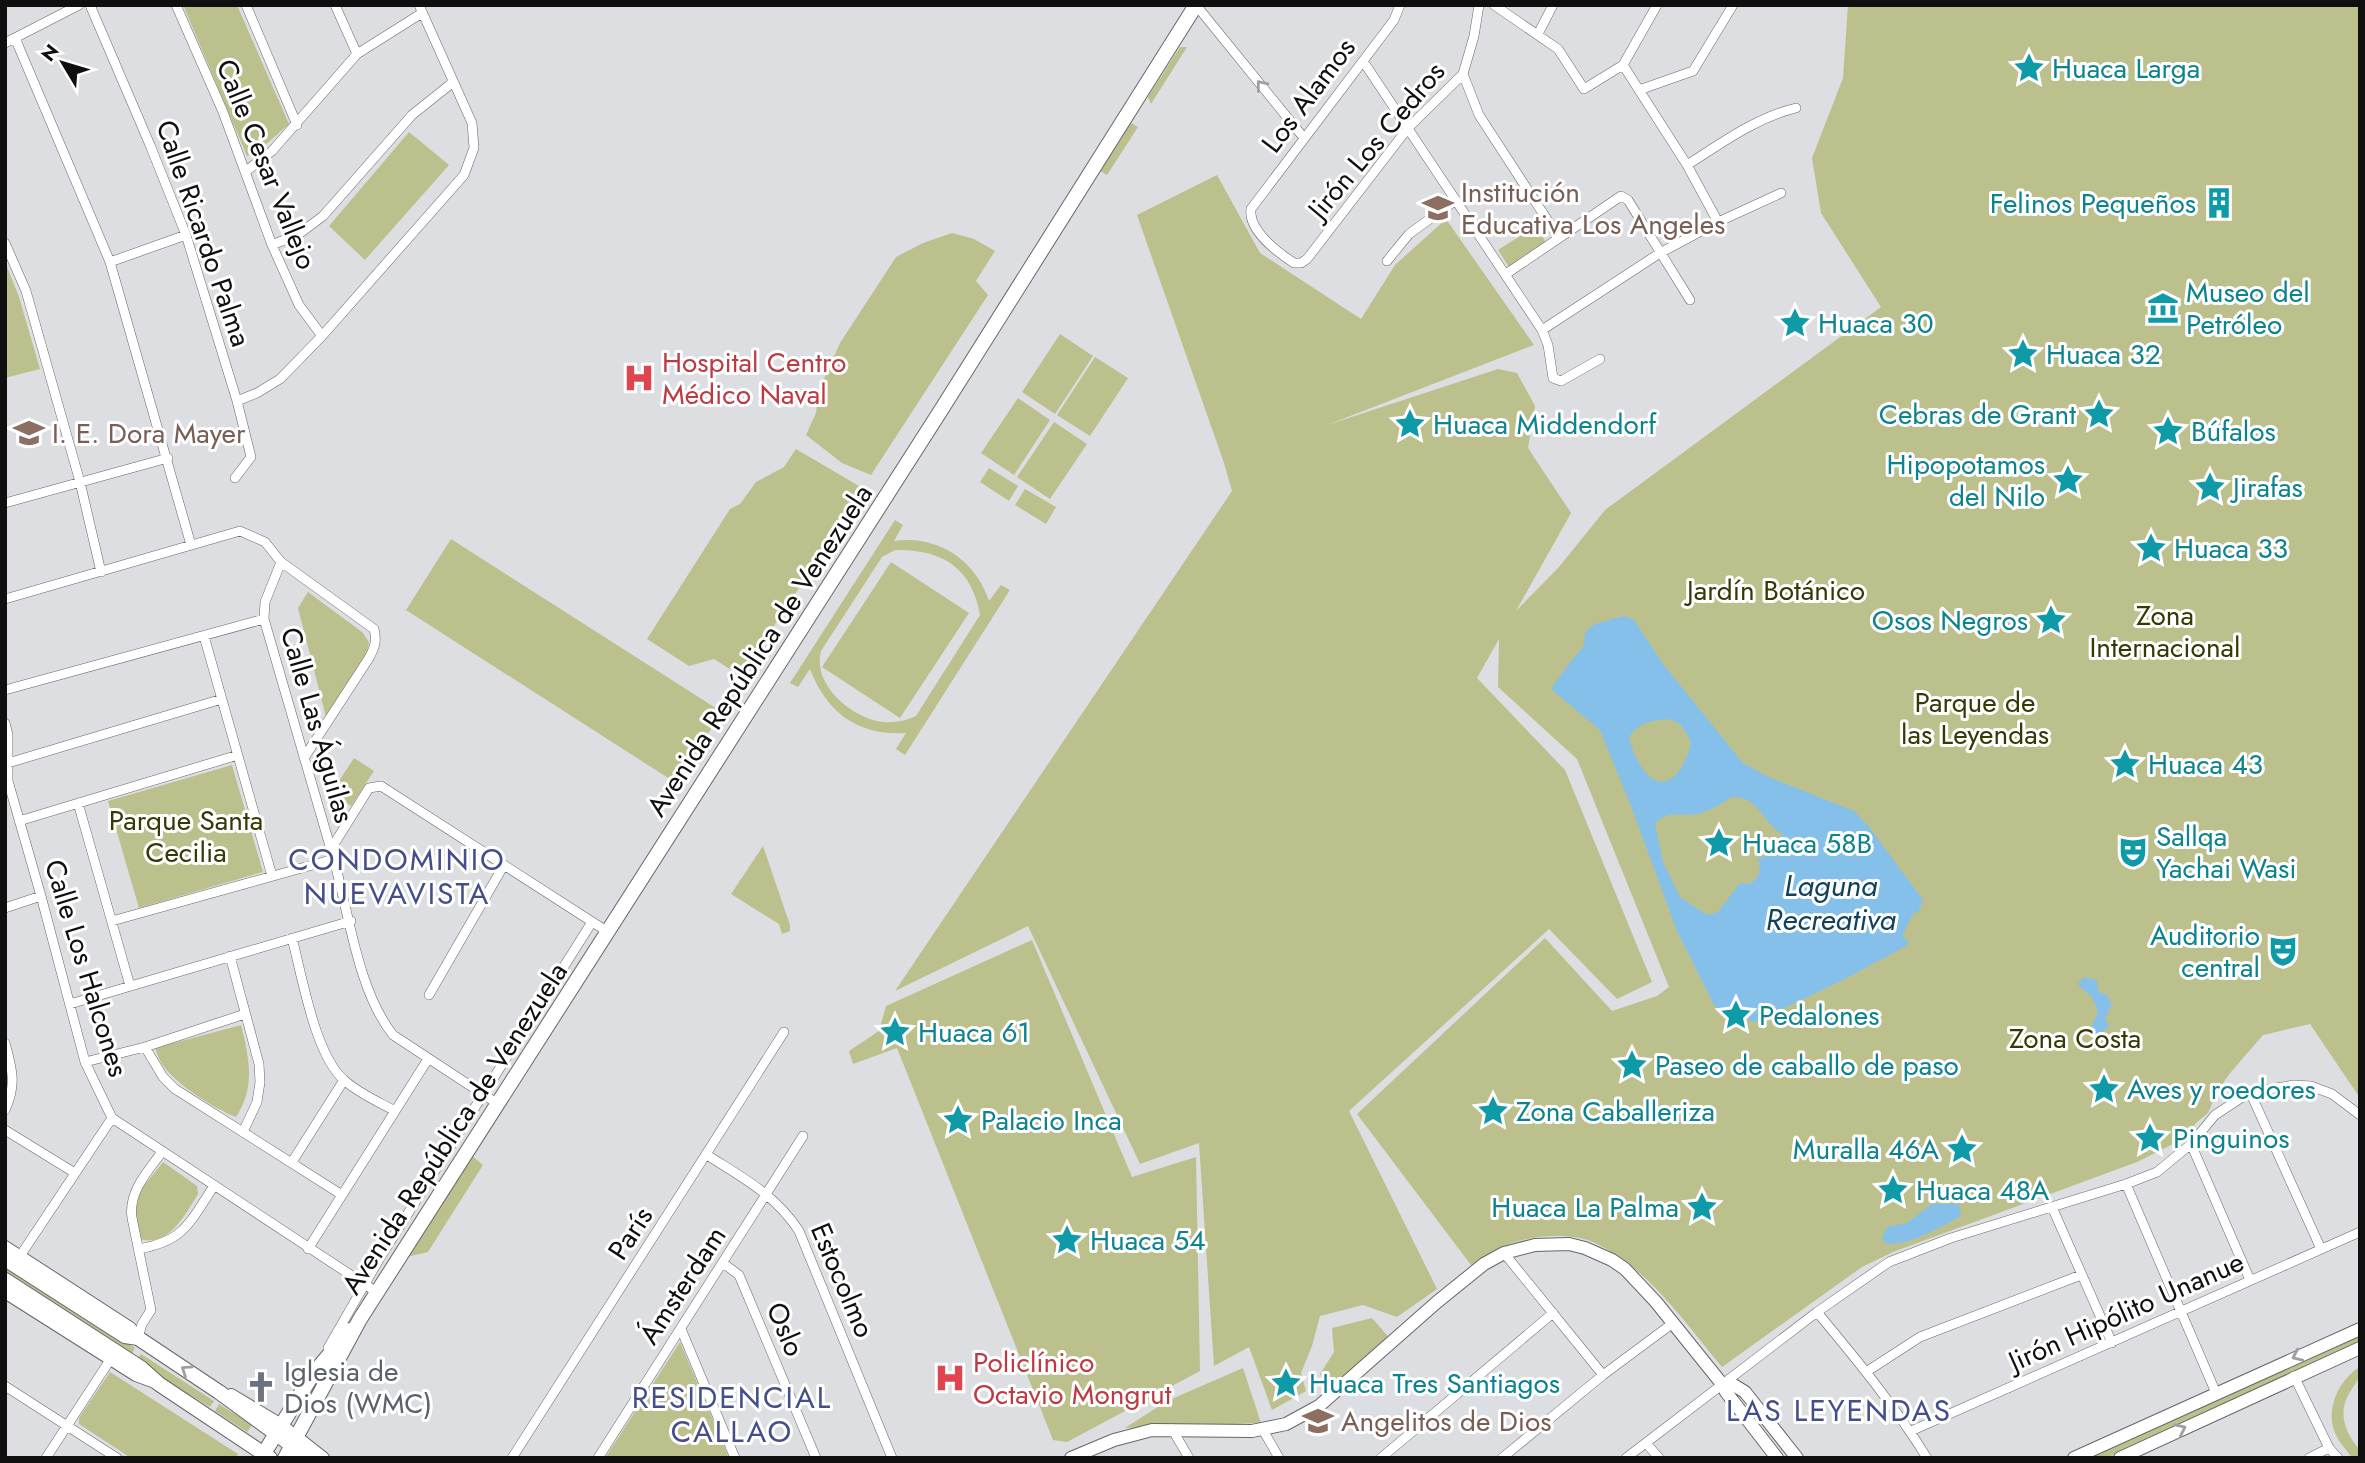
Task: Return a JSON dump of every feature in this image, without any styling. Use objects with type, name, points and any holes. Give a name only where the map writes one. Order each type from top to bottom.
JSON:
[{"type":"main road","name":"Avenida República de Venezuela","points":[[265,1456],[278,1429],[313,1374],[360,1319],[378,1293],[1196,5]]},
{"type":"main road","points":[[13,1260],[125,1336],[138,1338],[219,1392],[232,1404],[278,1429],[289,1449],[309,1458]]},
{"type":"main road","points":[[5,1280],[141,1368],[159,1384],[265,1456]]},
{"type":"main road","name":"Avenida República de Venezuela","points":[[289,1449],[360,1319]]},
{"type":"street","points":[[5,43],[79,5]]},
{"type":"street","name":"Calle Ricardo Palma","points":[[90,5],[186,235],[237,401],[251,457],[235,478]]},
{"type":"street","name":"Calle Cesar Vallejo","points":[[176,5],[219,103],[272,245],[299,305],[322,336]]},
{"type":"street","points":[[246,5],[297,125]]},
{"type":"street","points":[[335,5],[357,54]]},
{"type":"street","points":[[1196,5],[1304,138]]},
{"type":"street","name":"Los Alamos","points":[[1250,211],[1394,20],[1400,5]]},
{"type":"street","name":"Jirón Los Cedros","points":[[1250,211],[1256,228],[1288,259],[1299,264],[1307,259],[1408,128],[1463,74],[1474,36],[1479,5]]},
{"type":"street","points":[[1494,5],[1538,34],[1562,54],[1582,88],[1623,65],[1657,5]]},
{"type":"street","points":[[1538,34],[1553,5]]},
{"type":"street","points":[[1639,90],[1693,71],[1733,5]]},
{"type":"street","points":[[237,401],[280,379],[322,336],[464,174],[474,148],[472,123],[420,9],[357,54],[297,125],[272,151],[245,172]]},
{"type":"street","points":[[15,38],[110,262],[191,545]]},
{"type":"street","points":[[1363,61],[1542,330],[1555,380],[1561,381],[1600,359]]},
{"type":"street","points":[[1623,65],[1687,165],[1718,222]]},
{"type":"street","points":[[1463,74],[1479,115],[1559,237]]},
{"type":"street","points":[[272,245],[299,234],[323,216],[412,115],[452,83]]},
{"type":"street","points":[[1687,165],[1755,122],[1796,108]]},
{"type":"street","points":[[1542,330],[1660,253],[1781,193]]},
{"type":"street","points":[[1506,274],[1620,196],[1628,200],[1690,300]]},
{"type":"street","points":[[1387,261],[1409,234],[1456,200]]},
{"type":"street","points":[[110,262],[186,235]]},
{"type":"street","points":[[5,243],[26,291],[80,482],[102,572]]},
{"type":"street","points":[[5,503],[168,458]]},
{"type":"street","points":[[5,599],[240,531],[265,542],[281,562],[374,629],[376,637],[376,644],[369,658],[304,758]]},
{"type":"street","name":"Calle Las Águilas","points":[[281,562],[265,602],[264,619],[351,921],[367,987],[384,1023],[393,1035],[498,1104]]},
{"type":"street","points":[[5,690],[264,619]]},
{"type":"street","points":[[204,636],[272,876]]},
{"type":"street","points":[[8,762],[222,698]]},
{"type":"street","name":"Calle Los Halcones","points":[[5,723],[8,735],[8,782],[85,1062],[112,1118],[378,1293]]},
{"type":"street","points":[[19,821],[238,755]]},
{"type":"street","points":[[112,921],[272,876],[332,854],[369,788],[381,786],[608,932]]},
{"type":"street","points":[[78,803],[130,986]]},
{"type":"street","points":[[429,995],[505,865]]},
{"type":"street","points":[[5,908],[41,896]]},
{"type":"street","points":[[70,1004],[351,921]]},
{"type":"street","points":[[313,1374],[364,1284],[592,922]]},
{"type":"street","points":[[292,938],[319,1039],[332,1065],[344,1080],[396,1111]]},
{"type":"street","points":[[230,956],[259,1064],[257,1102],[243,1132]]},
{"type":"street","points":[[85,1062],[145,1047],[245,1014]]},
{"type":"street","name":"París","points":[[512,1458],[785,1032]]},
{"type":"street","points":[[5,1043],[12,1068],[13,1090],[5,1110]]},
{"type":"street","points":[[145,1047],[163,1077],[175,1089],[342,1195]]},
{"type":"street","points":[[308,1249],[428,1059]]},
{"type":"street","points":[[292,1162],[344,1080]]},
{"type":"street","points":[[1626,1458],[1817,1312],[1889,1262],[1913,1251],[2157,1172],[2190,1144],[2215,1115],[2250,1092],[2294,1085],[2311,1086],[2332,1094],[2360,1115]]},
{"type":"street","points":[[2250,1092],[2321,1249]]},
{"type":"street","points":[[5,1247],[13,1260],[112,1118]]},
{"type":"street","points":[[5,1130],[75,1174]]},
{"type":"street","name":"Ámsterdam","points":[[598,1458],[803,1136]]},
{"type":"street","points":[[2190,1144],[2250,1280]]},
{"type":"street","points":[[138,1338],[142,1324],[152,1310],[131,1204],[136,1191],[162,1152]]},
{"type":"street","name":"Estocolmo","points":[[707,1156],[767,1194],[787,1212],[799,1231],[888,1457]]},
{"type":"street","points":[[2126,1184],[2216,1393]]},
{"type":"street","points":[[138,1249],[164,1244],[181,1233],[214,1186]]},
{"type":"street","points":[[2052,1207],[2112,1343]]},
{"type":"street","name":"Jirón Hipólito Unanue","points":[[1911,1432],[2360,1232]]},
{"type":"street","points":[[1070,1458],[1097,1453],[1135,1433],[1172,1429],[1263,1430],[1286,1424],[1319,1406],[1463,1280],[1504,1253],[1553,1243],[1569,1244],[1598,1253],[1625,1269],[1673,1323],[1777,1458]]},
{"type":"street","points":[[1504,1253],[1603,1375]]},
{"type":"street","name":"Oslo","points":[[723,1263],[739,1275],[816,1458]]},
{"type":"street","points":[[1866,1372],[1920,1337],[2081,1275]]},
{"type":"street","points":[[5,1292],[136,1376],[159,1384]]},
{"type":"street","points":[[1817,1312],[1866,1372],[1927,1458]]},
{"type":"street","points":[[1381,1458],[1553,1313]]},
{"type":"street","points":[[1503,1457],[1603,1375],[1673,1323]]},
{"type":"street","points":[[681,1329],[735,1458]]},
{"type":"street","points":[[2074,1458],[2360,1329]]},
{"type":"street","points":[[2120,1458],[2360,1348]]},
{"type":"street","points":[[46,1458],[110,1360]]},
{"type":"street","points":[[2294,1376],[2329,1448],[2337,1458]]},
{"type":"street","points":[[1722,1384],[1732,1384],[1745,1392],[1797,1458]]},
{"type":"street","points":[[5,1386],[117,1458]]},
{"type":"street","points":[[278,1429],[289,1449],[323,1458]]},
{"type":"street","points":[[1172,1429],[1189,1458]]},
{"type":"street","points":[[1263,1430],[1279,1458]]},
{"type":"street","points":[[1646,1443],[1659,1458]]},
{"type":"street","points":[[2309,1458],[2329,1448]]},
{"type":"green space","points":[[183,5],[237,5],[289,124],[255,154],[247,156]]},
{"type":"green space","name":"Parque de las Leyendas","points":[[1848,5],[2360,5],[2360,1098],[2310,1024],[2263,1035],[2218,1090],[2208,1113],[2185,1138],[2137,1162],[1893,1252],[1862,1267],[1722,1367],[1650,1283],[1616,1255],[1589,1240],[1558,1236],[1528,1239],[1506,1245],[1471,1265],[1357,1114],[1545,938],[1612,1011],[1657,996],[1669,987],[1577,759],[1498,687],[1499,639],[1477,678],[1565,770],[1652,982],[1617,999],[1549,929],[1349,1111],[1437,1289],[1397,1317],[1363,1305],[1320,1316],[1301,1373],[1306,1391],[1272,1410],[1249,1347],[1214,1366],[1199,1143],[1140,1164],[1028,926],[895,991],[1232,491],[1137,215],[1217,175],[1260,253],[1361,319],[1395,265],[1446,219],[1534,345],[1327,425],[1498,369],[1517,373],[1535,406],[1528,448],[1571,513],[1516,611],[1559,567],[1605,510],[1881,307],[1821,213],[1812,158],[1843,78]]},
{"type":"green space","points":[[1180,47],[1187,47],[1151,104],[1148,97]]},
{"type":"green space","points":[[1128,121],[1138,127],[1107,175],[1097,169]]},
{"type":"green space","points":[[409,132],[449,165],[365,260],[329,226]]},
{"type":"green space","points":[[1536,226],[1546,243],[1509,267],[1498,250]]},
{"type":"green space","points":[[952,233],[974,239],[995,251],[976,281],[988,295],[871,475],[842,463],[806,435],[816,413],[819,390],[840,343],[896,257],[923,243]]},
{"type":"green space","points":[[5,262],[19,297],[40,369],[5,378]]},
{"type":"green space","points":[[1060,334],[1093,356],[1055,414],[1022,392]]},
{"type":"green space","points":[[1095,357],[1128,378],[1090,436],[1057,415]]},
{"type":"green space","points":[[1018,398],[1050,420],[1014,475],[981,453]]},
{"type":"green space","points":[[1054,422],[1087,444],[1050,499],[1017,477]]},
{"type":"green space","points":[[796,449],[864,489],[741,676],[714,659],[689,666],[647,639],[730,509],[740,504],[756,482],[784,467]]},
{"type":"green space","points":[[989,468],[1018,486],[1009,501],[980,482]]},
{"type":"green space","points":[[1025,489],[1056,507],[1046,524],[1015,505]]},
{"type":"green space","points":[[895,520],[903,525],[894,541],[925,542],[952,553],[974,573],[989,601],[1001,585],[1010,590],[905,755],[896,749],[906,733],[873,730],[846,719],[825,698],[810,669],[798,687],[790,683]],"holes":[[[895,550],[940,557],[962,573],[970,584],[980,615],[916,716],[883,722],[859,714],[837,698],[823,676],[821,651],[882,557]]]},
{"type":"green space","points":[[451,539],[722,712],[676,783],[406,610]]},
{"type":"green space","points":[[891,562],[969,613],[900,718],[822,667]]},
{"type":"green space","points":[[308,592],[362,632],[369,642],[367,653],[326,717],[298,608]]},
{"type":"green space","points":[[354,758],[374,771],[351,806],[331,793]]},
{"type":"green space","name":"Parque Santa Cecilia","points":[[232,765],[263,872],[139,908],[108,801]]},
{"type":"green space","points":[[763,846],[790,925],[790,931],[782,934],[779,924],[731,894]]},
{"type":"green space","points":[[1032,940],[1132,1177],[1196,1157],[1200,1371],[1067,1442],[1053,1440],[897,1048],[853,1064],[849,1051],[879,1031],[886,1006]]},
{"type":"green space","points":[[241,1025],[249,1072],[246,1094],[236,1117],[207,1102],[176,1080],[162,1064],[155,1048]]},
{"type":"green space","points":[[471,1155],[483,1165],[428,1252],[407,1257]]},
{"type":"green space","points":[[163,1162],[197,1186],[198,1194],[182,1219],[168,1234],[151,1240],[140,1239],[134,1205],[140,1191]]},
{"type":"green space","points":[[5,1263],[135,1348],[129,1359],[5,1279]]},
{"type":"green space","points":[[1372,1318],[1393,1342],[1330,1396],[1320,1374],[1334,1352],[1332,1328]]},
{"type":"green space","points":[[2360,1331],[2360,1342],[2106,1458],[2087,1458]]},
{"type":"green space","points":[[680,1342],[729,1458],[605,1458]]},
{"type":"green space","points":[[141,1354],[214,1401],[210,1407],[135,1362]]},
{"type":"green space","points":[[2360,1367],[2358,1378],[2346,1400],[2343,1415],[2350,1437],[2360,1450],[2360,1458],[2352,1458],[2335,1434],[2332,1412],[2336,1394],[2346,1378]]},
{"type":"green space","points":[[1243,1368],[1261,1423],[1125,1428],[1167,1401]]},
{"type":"green space","points":[[110,1372],[238,1454],[236,1458],[131,1458],[79,1424],[79,1418]]},
{"type":"green space","points":[[219,1404],[252,1425],[247,1432],[215,1411]]},
{"type":"water","name":"Laguna Recreativa","points":[[1624,616],[1634,620],[1663,664],[1742,762],[1766,776],[1854,811],[1923,900],[1918,913],[1914,912],[1902,936],[1909,942],[1906,946],[1755,1022],[1749,1021],[1748,1013],[1727,1009],[1724,1015],[1714,1005],[1677,931],[1600,730],[1551,689],[1583,647],[1586,631],[1595,624]],"holes":[[[1669,719],[1680,724],[1691,741],[1682,767],[1670,780],[1662,782],[1654,780],[1646,773],[1629,738],[1641,726],[1652,721]],[[1732,797],[1748,800],[1754,805],[1782,834],[1785,844],[1774,853],[1757,859],[1760,869],[1756,879],[1749,884],[1739,884],[1718,912],[1707,915],[1680,897],[1663,862],[1655,824],[1669,815],[1702,813]]]},
{"type":"water","points":[[2084,977],[2097,980],[2098,991],[2108,996],[2112,1007],[2108,1008],[2109,1013],[2105,1017],[2109,1027],[2097,1036],[2089,1032],[2098,1012],[2092,997],[2077,984]]},
{"type":"water","points":[[1932,1204],[1959,1204],[1961,1216],[1913,1239],[1893,1244],[1885,1243],[1882,1238],[1887,1227],[1907,1223]]},
{"type":"place","name":"Huaca Larga","points":[[2029,68]]},
{"type":"place","name":"Felinos Pequeños","points":[[2219,203]]},
{"type":"place","name":"Institución Educativa Los Angeles","points":[[1438,208]]},
{"type":"place","name":"Museo del Petróleo","points":[[2163,308]]},
{"type":"place","name":"Huaca 30","points":[[1795,323]]},
{"type":"place","name":"Huaca 32","points":[[2023,354]]},
{"type":"place","name":"Hospital Centro Médico Naval","points":[[639,378]]},
{"type":"place","name":"Cebras de Grant","points":[[2099,414]]},
{"type":"place","name":"Huaca Middendorf","points":[[1410,424]]},
{"type":"place","name":"Búfalos","points":[[2168,431]]},
{"type":"place","name":"I. E. Dora Mayer","points":[[29,433]]},
{"type":"place","name":"Hipopotamos del Nilo","points":[[2068,480]]},
{"type":"place","name":"Jirafas","points":[[2210,487]]},
{"type":"place","name":"Huaca 33","points":[[2151,548]]},
{"type":"place","name":"Osos Negros","points":[[2051,620]]},
{"type":"place","name":"Huaca 43","points":[[2125,764]]},
{"type":"place","name":"Huaca 58B","points":[[1719,843]]},
{"type":"place","name":"Sallqa Yachai Wasi","points":[[2133,852]]},
{"type":"place","name":"Auditorio central","points":[[2283,951]]},
{"type":"place","name":"Pedalones","points":[[1736,1015]]},
{"type":"place","name":"Huaca 61","points":[[895,1032]]},
{"type":"place","name":"Paseo de caballo de paso","points":[[1632,1065]]},
{"type":"place","name":"Aves y roedores","points":[[2104,1089]]},
{"type":"place","name":"Zona Caballeriza","points":[[1493,1111]]},
{"type":"place","name":"Palacio Inca","points":[[958,1120]]},
{"type":"place","name":"Pinguinos","points":[[2150,1138]]},
{"type":"place","name":"Muralla 46A","points":[[1962,1149]]},
{"type":"place","name":"Huaca 48A","points":[[1893,1190]]},
{"type":"place","name":"Huaca La Palma","points":[[1702,1207]]},
{"type":"place","name":"Huaca 54","points":[[1067,1240]]},
{"type":"place","name":"Policlínico Octavio Mongrut","points":[[950,1378]]},
{"type":"place","name":"Huaca Tres Santiagos","points":[[1286,1383]]},
{"type":"place","name":"Iglesia de Dios (WMC)","points":[[261,1387]]},
{"type":"place","name":"Angelitos de Dios","points":[[1318,1421]]},
{"type":"district","name":"CONDOMINIO NUEVAVISTA","points":[[397,877]]},
{"type":"district","name":"LAS LEYENDAS","points":[[1839,1411]]},
{"type":"district","name":"RESIDENCIAL CALLAO","points":[[732,1415]]},
{"type":"park label","name":"Jardín Botánico","points":[[1776,590]]},
{"type":"park label","name":"Zona Internacional","points":[[2165,631]]},
{"type":"park label","name":"Zona Costa","points":[[2075,1038]]}]
